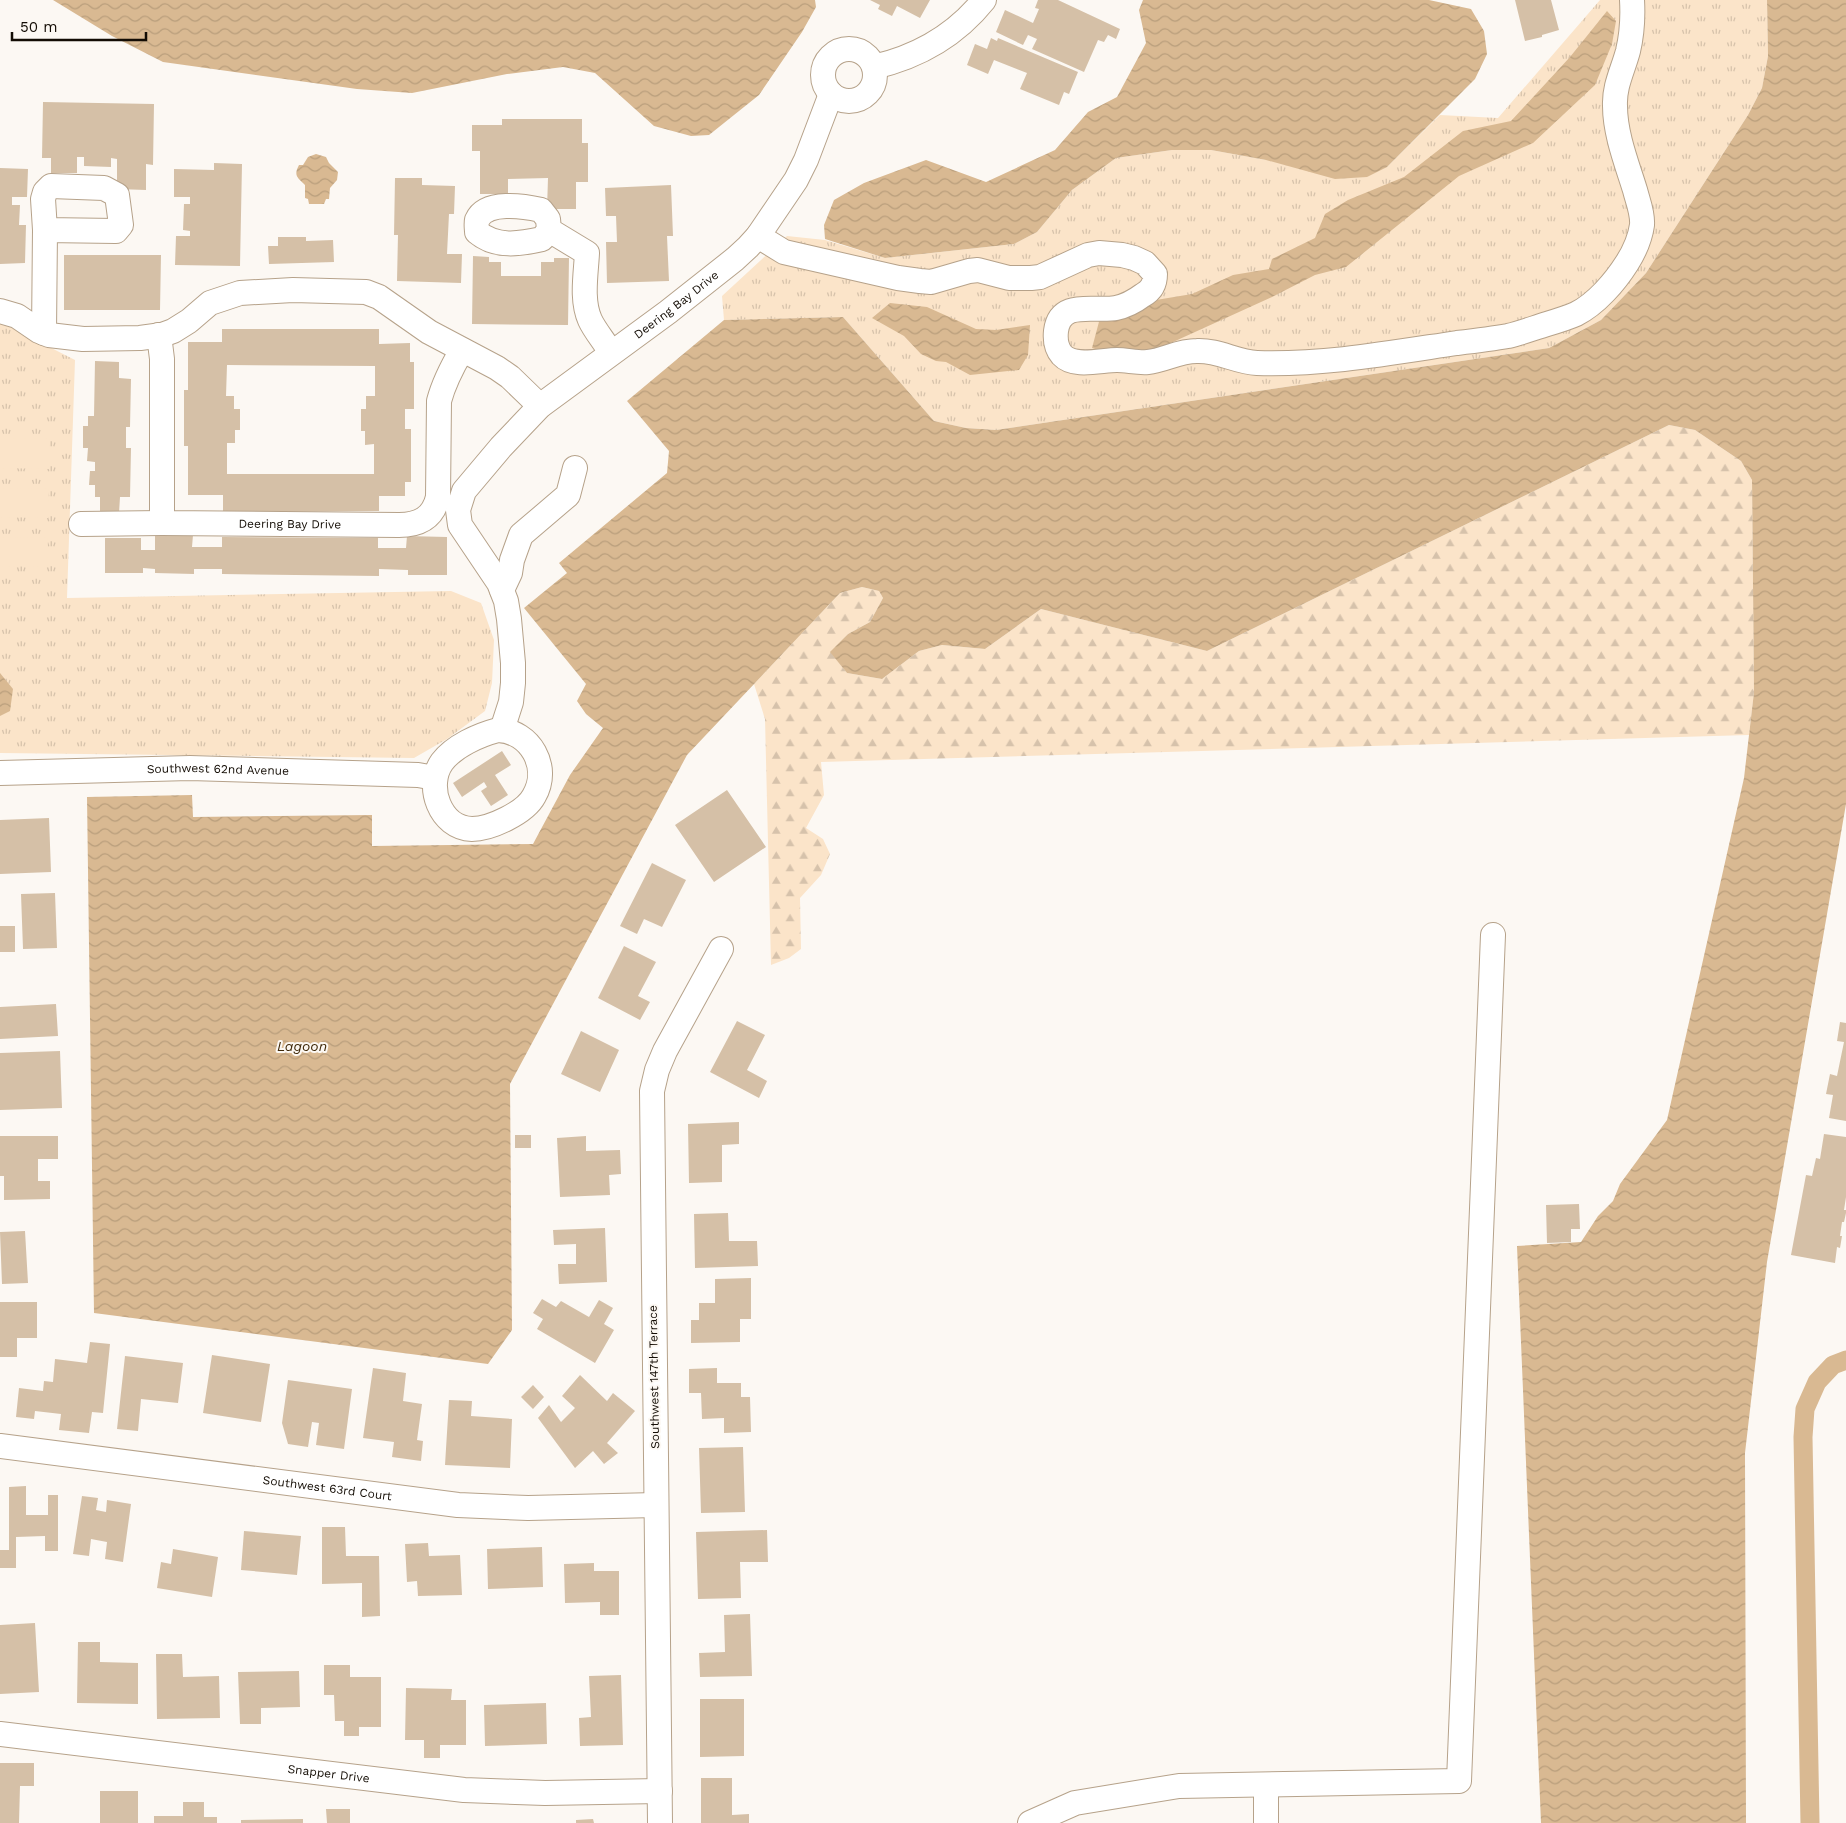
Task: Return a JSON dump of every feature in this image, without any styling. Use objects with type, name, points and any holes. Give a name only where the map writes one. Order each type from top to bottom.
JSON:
[{"type":"street","points":[[874,67],[888,64],[934,44],[958,27],[984,0]]},
{"type":"street","points":[[758,236],[784,252],[898,278],[931,282],[970,270],[978,270],[1009,278],[1040,277],[1088,255],[1098,253],[1122,255],[1145,263],[1154,274],[1155,279],[1153,286],[1140,298],[1117,308],[1073,310],[1060,318],[1056,331],[1057,346],[1061,354],[1067,359],[1075,361],[1119,360],[1147,362],[1178,352],[1200,350],[1248,362],[1318,362],[1410,351],[1510,335],[1574,315],[1586,308],[1626,265],[1640,236],[1641,210],[1620,139],[1614,107],[1615,91],[1630,39],[1632,0]]},
{"type":"street","points":[[849,48],[858,50],[866,55],[874,67],[876,79],[873,87],[862,99],[845,102],[831,94],[823,80],[823,70],[826,62],[832,54],[840,50],[849,48]]},
{"type":"street","name":"Deering Bay Drive","points":[[502,730],[511,702],[513,663],[506,601],[491,569],[463,532],[460,525],[458,510],[464,491],[540,406],[735,260],[758,236],[796,180],[806,160],[831,94]]},
{"type":"street","points":[[44,333],[45,230]]},
{"type":"street","points":[[549,230],[587,253],[586,296],[588,314],[590,321],[611,353]]},
{"type":"street","points":[[0,311],[17,316],[44,333],[65,338],[140,338],[173,331],[189,321],[210,303],[240,292],[259,290],[366,292],[379,297],[429,332],[497,368],[510,377],[540,406]]},
{"type":"street","points":[[159,335],[162,359],[162,523]]},
{"type":"street","name":"Deering Bay Drive","points":[[81,524],[416,524],[422,521],[435,508],[438,497],[439,401],[446,380],[462,350]]},
{"type":"street","points":[[502,590],[510,573],[512,560],[522,535],[568,495],[575,468]]},
{"type":"street","points":[[507,730],[526,740],[537,754],[539,767],[537,790],[533,798],[525,806],[495,824],[483,828],[470,829],[458,826],[449,819],[442,811],[437,800],[434,786],[435,778],[442,761],[451,753],[478,736],[488,733],[507,730]]},
{"type":"street","name":"Southwest 62nd Avenue","points":[[0,773],[190,768],[418,775],[435,778]]},
{"type":"street","points":[[1030,1823],[1075,1803],[1179,1786],[1459,1781],[1493,935]]},
{"type":"street","name":"Southwest 147th Terrace","points":[[660,1823],[652,1091],[657,1070],[665,1051],[721,949]]},
{"type":"street","name":"Southwest 63rd Court","points":[[0,1446],[458,1506],[528,1508],[656,1506]]},
{"type":"street","name":"Snapper Drive","points":[[0,1734],[464,1790],[537,1793],[660,1791]]},
{"type":"street","points":[[1266,1785],[1266,1823]]},
{"type":"green space","points":[[1600,0],[1767,0],[1768,56],[1762,88],[1748,115],[1646,273],[1601,320],[1549,348],[996,430],[966,428],[934,421],[843,317],[724,320],[722,296],[787,236],[825,240],[885,258],[1014,244],[1037,232],[1072,190],[1116,158],[1172,150],[1211,150],[1266,160],[1387,167],[1440,115],[1498,118]]},
{"type":"green space","points":[[0,322],[75,360],[67,598],[451,591],[481,603],[494,640],[492,683],[485,711],[447,739],[414,758],[0,753]]},
{"type":"green space","points":[[1669,425],[1695,430],[1741,461],[1752,480],[1754,692],[1749,735],[821,762],[824,795],[806,828],[823,839],[830,854],[821,875],[800,898],[801,949],[789,958],[771,965],[765,719],[754,684],[840,593],[862,587],[879,591],[883,598],[870,622],[848,634],[831,652],[847,673],[882,679],[919,651],[942,645],[985,649],[1041,609],[1207,651]]},
{"type":"green space","points":[[0,438],[50,439],[49,469],[0,468]]},
{"type":"green space","points":[[0,488],[49,489],[48,518],[0,517]]},
{"type":"green space","points":[[0,537],[48,538],[47,567],[0,566]]},
{"type":"water","points":[[53,0],[815,0],[816,7],[802,32],[759,95],[709,135],[691,136],[654,126],[595,73],[563,67],[507,74],[412,93],[357,89],[163,62],[112,36]]},
{"type":"water","points":[[1143,0],[1429,0],[1471,9],[1484,31],[1487,54],[1475,79],[1387,167],[1367,177],[1335,179],[1266,160],[1211,150],[1172,150],[1116,158],[1072,190],[1037,232],[1014,244],[885,258],[825,239],[824,225],[834,200],[864,183],[926,160],[986,182],[1055,150],[1088,112],[1117,97],[1146,43],[1139,10]]},
{"type":"water","name":"Lagoon","points":[[1767,0],[1846,0],[1846,804],[1767,1262],[1745,1453],[1746,1823],[1541,1823],[1517,1246],[1581,1242],[1598,1216],[1613,1201],[1620,1184],[1667,1120],[1744,778],[1754,692],[1752,480],[1741,461],[1695,430],[1669,425],[1207,651],[1041,609],[985,649],[942,645],[919,651],[882,679],[847,673],[830,652],[848,634],[870,622],[883,598],[879,591],[862,587],[840,593],[687,755],[510,1084],[512,1330],[488,1364],[94,1313],[87,797],[192,795],[193,817],[372,815],[372,846],[533,844],[570,775],[603,728],[586,714],[577,701],[586,684],[524,608],[567,573],[559,563],[667,473],[669,451],[627,401],[724,320],[843,317],[934,421],[966,428],[996,430],[1549,348],[1601,320],[1646,273],[1748,115],[1762,88],[1768,56]]},
{"type":"water","points":[[1607,11],[1616,21],[1612,44],[1595,85],[1533,143],[1459,176],[1346,267],[1315,275],[1272,297],[1151,352],[1108,353],[1092,348],[1100,318],[1150,301],[1192,294],[1233,275],[1269,269],[1272,259],[1315,238],[1325,214],[1348,200],[1404,177],[1463,131],[1511,121],[1570,57]]},
{"type":"water","points":[[316,154],[326,157],[338,172],[337,180],[330,188],[329,199],[326,199],[324,204],[309,204],[308,199],[305,198],[305,185],[296,174],[299,165],[303,165],[308,157]]},
{"type":"water","points":[[890,303],[927,307],[976,329],[996,330],[1030,325],[1028,355],[1019,370],[970,375],[946,362],[936,361],[921,354],[904,336],[872,318]]},
{"type":"water","points":[[0,673],[13,689],[10,711],[0,716]]},
{"type":"building","points":[[870,0],[930,0],[920,18],[897,6],[892,16],[878,9],[880,5]]},
{"type":"building","points":[[1038,0],[1058,0],[1120,29],[1116,39],[1108,35],[1104,42],[1098,40],[1084,72],[1032,49],[1037,39],[1028,35],[1023,45],[996,32],[1005,10],[1033,23],[1039,9],[1035,8]]},
{"type":"building","points":[[1515,0],[1551,0],[1559,30],[1525,41]]},
{"type":"building","points":[[991,38],[997,41],[998,38],[1078,72],[1069,94],[1064,92],[1059,105],[1020,89],[1027,73],[994,60],[988,74],[967,65],[975,44],[987,49]]},
{"type":"building","points":[[43,102],[154,104],[153,165],[146,164],[146,190],[117,189],[117,159],[111,158],[111,167],[84,166],[84,157],[77,157],[77,173],[51,173],[51,158],[42,158]]},
{"type":"building","points":[[502,119],[582,119],[582,143],[588,143],[588,182],[576,182],[576,209],[547,209],[548,178],[508,179],[508,194],[480,194],[480,151],[472,151],[472,125],[502,125]]},
{"type":"building","points":[[214,163],[242,164],[240,266],[175,265],[176,236],[190,236],[190,231],[183,230],[184,204],[190,204],[190,197],[174,197],[174,169],[214,170]]},
{"type":"building","points":[[0,168],[28,169],[27,197],[12,197],[12,205],[20,205],[19,225],[26,225],[25,263],[0,264]]},
{"type":"building","points":[[395,178],[422,178],[422,185],[455,186],[454,214],[449,214],[447,254],[462,254],[461,283],[397,281],[398,235],[394,235]]},
{"type":"building","points":[[671,185],[673,236],[667,236],[669,281],[607,283],[606,242],[617,242],[616,216],[606,216],[605,188]]},
{"type":"building","points":[[278,237],[306,237],[306,241],[333,240],[334,262],[269,264],[268,246],[278,246]]},
{"type":"building","points":[[64,255],[161,255],[160,310],[64,310]]},
{"type":"building","points":[[473,256],[489,257],[489,262],[501,262],[501,276],[541,276],[541,262],[554,262],[554,258],[569,258],[568,325],[472,324]]},
{"type":"building","points":[[222,329],[379,329],[379,344],[410,343],[410,362],[414,362],[414,409],[405,409],[405,429],[411,429],[411,482],[405,482],[405,496],[379,496],[379,511],[223,512],[223,495],[188,495],[188,446],[184,446],[184,390],[188,390],[188,342],[222,342]],"holes":[[[227,365],[375,366],[375,396],[366,396],[366,409],[361,409],[361,431],[365,431],[365,445],[374,444],[374,474],[227,474],[227,443],[235,443],[235,430],[240,430],[240,409],[234,409],[234,396],[226,396]]]},
{"type":"building","points":[[95,361],[119,362],[119,378],[131,379],[130,427],[126,427],[126,448],[131,448],[130,497],[120,497],[119,513],[100,513],[100,497],[95,497],[95,485],[89,485],[90,471],[95,471],[95,462],[87,461],[88,448],[83,448],[83,426],[88,426],[88,416],[94,416]]},
{"type":"building","points":[[155,535],[193,535],[192,547],[222,547],[222,537],[378,538],[378,548],[406,548],[407,536],[447,537],[447,575],[408,575],[408,570],[379,569],[379,576],[222,574],[222,569],[194,569],[194,574],[155,573],[155,569],[143,568],[143,573],[105,573],[105,538],[141,538],[141,550],[155,550]]},
{"type":"building","points":[[502,751],[511,765],[495,775],[508,795],[491,806],[481,791],[487,787],[484,782],[462,797],[453,783]]},
{"type":"building","points":[[727,790],[766,847],[714,882],[675,825]]},
{"type":"building","points":[[49,818],[51,872],[0,874],[0,820]]},
{"type":"building","points":[[652,863],[686,880],[662,927],[644,919],[637,934],[620,926]]},
{"type":"building","points":[[55,893],[57,948],[23,949],[21,894]]},
{"type":"building","points":[[0,926],[15,926],[15,952],[0,952]]},
{"type":"building","points":[[624,946],[656,962],[638,996],[650,1002],[640,1020],[598,998]]},
{"type":"building","points":[[56,1004],[58,1036],[0,1039],[0,1007]]},
{"type":"building","points":[[737,1021],[765,1035],[747,1070],[767,1081],[759,1098],[710,1072]]},
{"type":"building","points":[[1840,1022],[1846,1023],[1846,1121],[1829,1118],[1833,1095],[1826,1094],[1830,1074],[1837,1076],[1844,1042],[1837,1041]]},
{"type":"building","points":[[581,1031],[619,1050],[600,1092],[561,1074]]},
{"type":"building","points":[[60,1051],[62,1108],[0,1110],[0,1053]]},
{"type":"building","points":[[739,1122],[739,1144],[722,1145],[722,1182],[689,1183],[688,1124]]},
{"type":"building","points":[[1824,1134],[1846,1137],[1846,1197],[1844,1210],[1846,1210],[1846,1213],[1844,1222],[1842,1222],[1840,1248],[1837,1247],[1835,1263],[1791,1255],[1806,1175],[1812,1176],[1816,1158],[1820,1159]]},
{"type":"building","points":[[515,1135],[531,1135],[531,1148],[515,1148]]},
{"type":"building","points":[[0,1136],[58,1136],[58,1159],[38,1159],[38,1181],[50,1181],[50,1199],[4,1200],[4,1176],[0,1176]]},
{"type":"building","points":[[586,1136],[586,1151],[620,1150],[621,1174],[609,1175],[610,1195],[560,1197],[557,1138]]},
{"type":"building","points":[[1579,1204],[1580,1229],[1571,1229],[1571,1242],[1547,1243],[1546,1205]]},
{"type":"building","points":[[728,1213],[729,1241],[757,1241],[758,1266],[695,1268],[694,1214]]},
{"type":"building","points":[[605,1228],[607,1282],[559,1284],[558,1264],[576,1264],[576,1244],[554,1245],[553,1230]]},
{"type":"building","points":[[25,1231],[28,1283],[2,1284],[0,1232]]},
{"type":"building","points":[[751,1278],[751,1319],[740,1319],[740,1342],[691,1343],[691,1320],[699,1320],[699,1303],[715,1303],[715,1279]]},
{"type":"building","points":[[542,1299],[556,1307],[561,1301],[589,1317],[599,1300],[613,1308],[604,1324],[614,1330],[595,1363],[537,1329],[543,1319],[533,1313]]},
{"type":"building","points":[[0,1302],[37,1302],[37,1338],[17,1338],[17,1357],[0,1357]]},
{"type":"building","points":[[90,1342],[110,1344],[103,1413],[92,1412],[89,1433],[59,1430],[61,1414],[35,1411],[34,1419],[16,1417],[19,1388],[43,1391],[44,1381],[53,1382],[55,1359],[87,1363]]},
{"type":"building","points":[[212,1355],[270,1364],[261,1422],[203,1413]]},
{"type":"building","points":[[125,1356],[183,1363],[178,1403],[141,1399],[138,1431],[117,1429]]},
{"type":"building","points":[[373,1368],[406,1373],[403,1401],[422,1404],[417,1440],[423,1441],[421,1461],[392,1457],[394,1442],[363,1438]]},
{"type":"building","points":[[717,1368],[717,1383],[741,1383],[741,1397],[750,1397],[751,1432],[724,1433],[724,1418],[702,1419],[701,1393],[689,1393],[689,1369]]},
{"type":"building","points":[[580,1375],[607,1401],[613,1393],[635,1411],[607,1443],[618,1453],[604,1464],[593,1451],[575,1468],[538,1418],[549,1405],[561,1422],[575,1408],[562,1396]]},
{"type":"building","points":[[288,1380],[352,1389],[344,1449],[316,1445],[319,1423],[312,1422],[308,1447],[288,1444],[282,1423]]},
{"type":"building","points":[[533,1385],[544,1397],[533,1409],[521,1397]]},
{"type":"building","points":[[449,1400],[472,1401],[471,1416],[512,1419],[510,1468],[445,1465]]},
{"type":"building","points":[[743,1447],[745,1512],[701,1513],[699,1448]]},
{"type":"building","points":[[26,1486],[26,1515],[48,1515],[48,1495],[58,1495],[58,1551],[45,1551],[45,1536],[16,1537],[16,1568],[0,1568],[0,1550],[9,1550],[9,1487]]},
{"type":"building","points":[[82,1496],[98,1498],[96,1510],[106,1512],[107,1500],[131,1504],[123,1562],[105,1559],[107,1542],[91,1539],[89,1556],[73,1554]]},
{"type":"building","points":[[322,1527],[345,1527],[346,1556],[379,1556],[380,1616],[362,1617],[362,1583],[322,1584]]},
{"type":"building","points":[[767,1530],[768,1562],[740,1562],[741,1598],[698,1599],[696,1532]]},
{"type":"building","points":[[244,1531],[301,1536],[297,1575],[241,1570]]},
{"type":"building","points":[[428,1543],[429,1556],[460,1555],[462,1595],[418,1596],[417,1581],[407,1582],[405,1544]]},
{"type":"building","points":[[542,1547],[543,1587],[488,1589],[487,1549]]},
{"type":"building","points":[[173,1549],[218,1557],[212,1597],[157,1588],[161,1562],[171,1564]]},
{"type":"building","points":[[594,1563],[594,1571],[619,1571],[619,1615],[600,1615],[600,1602],[565,1603],[564,1564]]},
{"type":"building","points":[[750,1614],[752,1676],[700,1677],[699,1653],[725,1652],[724,1615]]},
{"type":"building","points":[[35,1623],[39,1692],[0,1694],[0,1625]]},
{"type":"building","points":[[78,1642],[100,1642],[100,1662],[138,1663],[138,1704],[77,1703]]},
{"type":"building","points":[[156,1654],[182,1654],[183,1677],[219,1676],[220,1718],[157,1719]]},
{"type":"building","points":[[324,1665],[350,1665],[350,1677],[381,1677],[381,1727],[359,1727],[359,1736],[344,1736],[344,1721],[335,1721],[334,1695],[324,1695]]},
{"type":"building","points":[[299,1671],[300,1707],[261,1708],[261,1724],[240,1724],[238,1672]]},
{"type":"building","points":[[621,1675],[623,1745],[580,1746],[579,1718],[591,1717],[589,1676]]},
{"type":"building","points":[[406,1688],[452,1689],[451,1700],[466,1700],[466,1745],[440,1745],[440,1758],[424,1758],[424,1740],[405,1740]]},
{"type":"building","points":[[700,1699],[744,1699],[744,1756],[700,1757]]},
{"type":"building","points":[[546,1703],[547,1744],[485,1746],[484,1705]]},
{"type":"building","points":[[0,1763],[34,1763],[34,1786],[20,1786],[19,1823],[0,1823]]},
{"type":"building","points":[[701,1778],[732,1778],[732,1815],[749,1814],[749,1823],[701,1823]]},
{"type":"building","points":[[100,1791],[138,1791],[138,1823],[100,1823]]},
{"type":"building","points":[[183,1802],[204,1802],[204,1817],[217,1817],[217,1823],[154,1823],[154,1816],[183,1816]]},
{"type":"building","points":[[326,1809],[350,1809],[350,1823],[327,1823]]},
{"type":"building","points":[[303,1819],[303,1823],[241,1823],[241,1820]]},
{"type":"building","points":[[593,1819],[594,1823],[576,1823],[576,1820]]},
{"type":"waterway","points":[[1810,1823],[1803,1437],[1805,1409],[1817,1382],[1833,1365],[1846,1360]]}]
